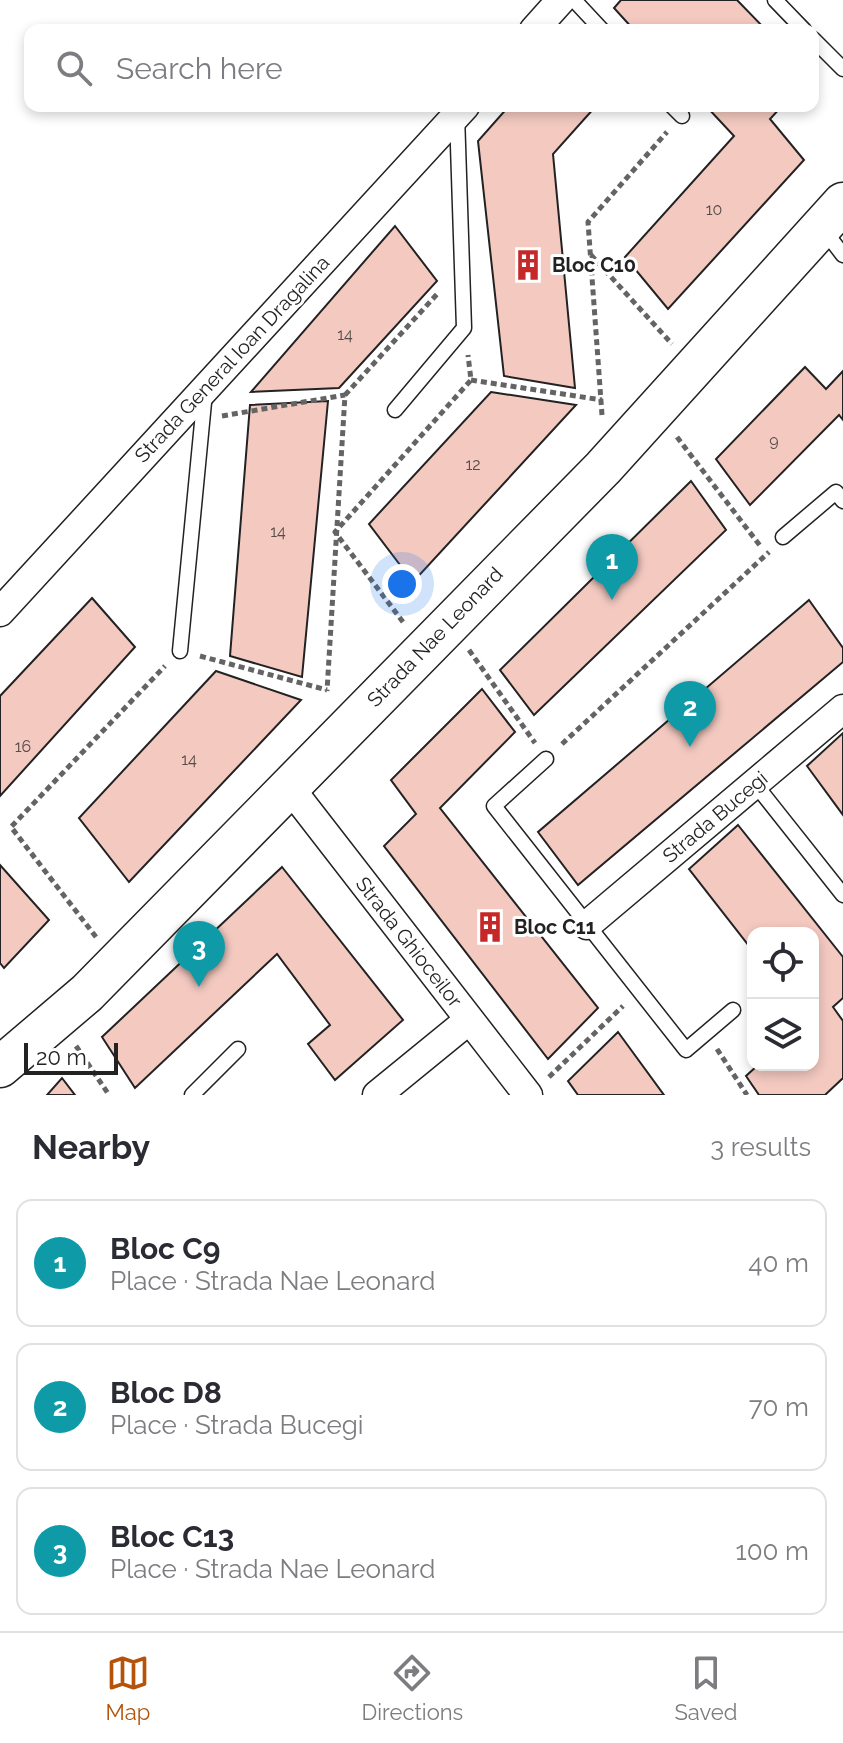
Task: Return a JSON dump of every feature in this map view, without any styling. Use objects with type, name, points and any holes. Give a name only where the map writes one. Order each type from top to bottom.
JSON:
[{"type":"street","points":[[539,24],[561,0]]},
{"type":"street","name":"Strada General Ioan Dragalina","points":[[0,612],[459,112]]},
{"type":"street","name":"Strada Nae Leonard","points":[[18,1045],[117,963],[603,468],[695,368],[836,228]]},
{"type":"street","name":"Strada Bucegi","points":[[587,925],[843,709]]},
{"type":"street","name":"Strada Ghioceilor","points":[[290,788],[469,1020],[537,1088]]},
{"type":"street","points":[[377,1095],[469,1020]]},
{"type":"lane","points":[[574,0],[596,24]]},
{"type":"lane","points":[[775,0],[798,24]]},
{"type":"lane","points":[[819,45],[843,69]]},
{"type":"lane","points":[[395,410],[464,328],[461,112]]},
{"type":"lane","points":[[180,651],[205,387]]},
{"type":"lane","points":[[783,537],[836,492],[843,501]]},
{"type":"lane","points":[[546,759],[494,806],[686,1050],[733,1010]]},
{"type":"lane","points":[[755,784],[843,895]]},
{"type":"lane","points":[[192,1095],[238,1049]]},
{"type":"path","points":[[603,468],[602,400],[588,222],[676,112]]},
{"type":"path","points":[[591,255],[695,368]]},
{"type":"path","points":[[204,420],[345,395],[461,268]]},
{"type":"path","points":[[335,532],[471,380],[464,328]]},
{"type":"path","points":[[471,380],[602,400]]},
{"type":"path","points":[[326,703],[345,395]]},
{"type":"path","points":[[656,411],[767,554]]},
{"type":"path","points":[[335,532],[436,635],[546,759],[783,537]]},
{"type":"path","points":[[117,963],[11,827],[180,651],[327,690]]},
{"type":"path","points":[[537,1088],[638,992]]},
{"type":"path","points":[[706,1033],[747,1095]]},
{"type":"path","points":[[18,1045],[109,1095]]},
{"type":"building","points":[[621,0],[737,0],[760,24],[629,24],[614,8]]},
{"type":"building","name":"Bloc C10","points":[[504,112],[591,112],[553,154],[575,388],[504,376],[478,141]]},
{"type":"building","points":[[712,112],[776,112],[770,119],[804,160],[668,309],[625,257],[734,136]]},
{"type":"building","points":[[395,226],[437,281],[339,388],[251,392]]},
{"type":"building","points":[[805,367],[826,389],[843,371],[843,420],[839,415],[750,505],[716,459]]},
{"type":"building","points":[[491,392],[576,405],[413,582],[369,524]]},
{"type":"building","points":[[328,401],[302,677],[230,656],[250,405]]},
{"type":"building","points":[[691,481],[726,530],[534,715],[500,670]]},
{"type":"building","points":[[92,598],[135,647],[0,796],[0,696]]},
{"type":"building","points":[[809,600],[843,648],[843,662],[578,885],[538,832]]},
{"type":"building","points":[[216,671],[301,700],[129,882],[79,818]]},
{"type":"building","name":"Bloc C11","points":[[482,689],[515,732],[440,808],[598,1008],[548,1059],[384,846],[416,814],[391,780]]},
{"type":"building","points":[[843,733],[843,815],[807,766]]},
{"type":"building","points":[[738,825],[843,957],[843,998],[833,1007],[843,1021],[843,1078],[825,1095],[759,1095],[746,1076],[751,1071],[819,1071],[819,927],[747,927],[747,943],[689,869]]},
{"type":"building","points":[[0,865],[49,920],[4,968],[0,963]]},
{"type":"building","points":[[282,867],[403,1020],[335,1080],[308,1044],[330,1025],[277,954],[135,1088],[102,1037]]},
{"type":"building","points":[[618,1032],[664,1095],[578,1095],[568,1081]]},
{"type":"building","points":[[62,1078],[75,1095],[47,1095]]},
{"type":"place","name":"Bloc C10","points":[[528,265]]},
{"type":"place","name":"Bloc C9","points":[[612,600]]},
{"type":"place","name":"Bloc D8","points":[[690,747]]},
{"type":"place","name":"Bloc C11","points":[[490,927]]},
{"type":"place","name":"Bloc C13","points":[[199,987]]}]
